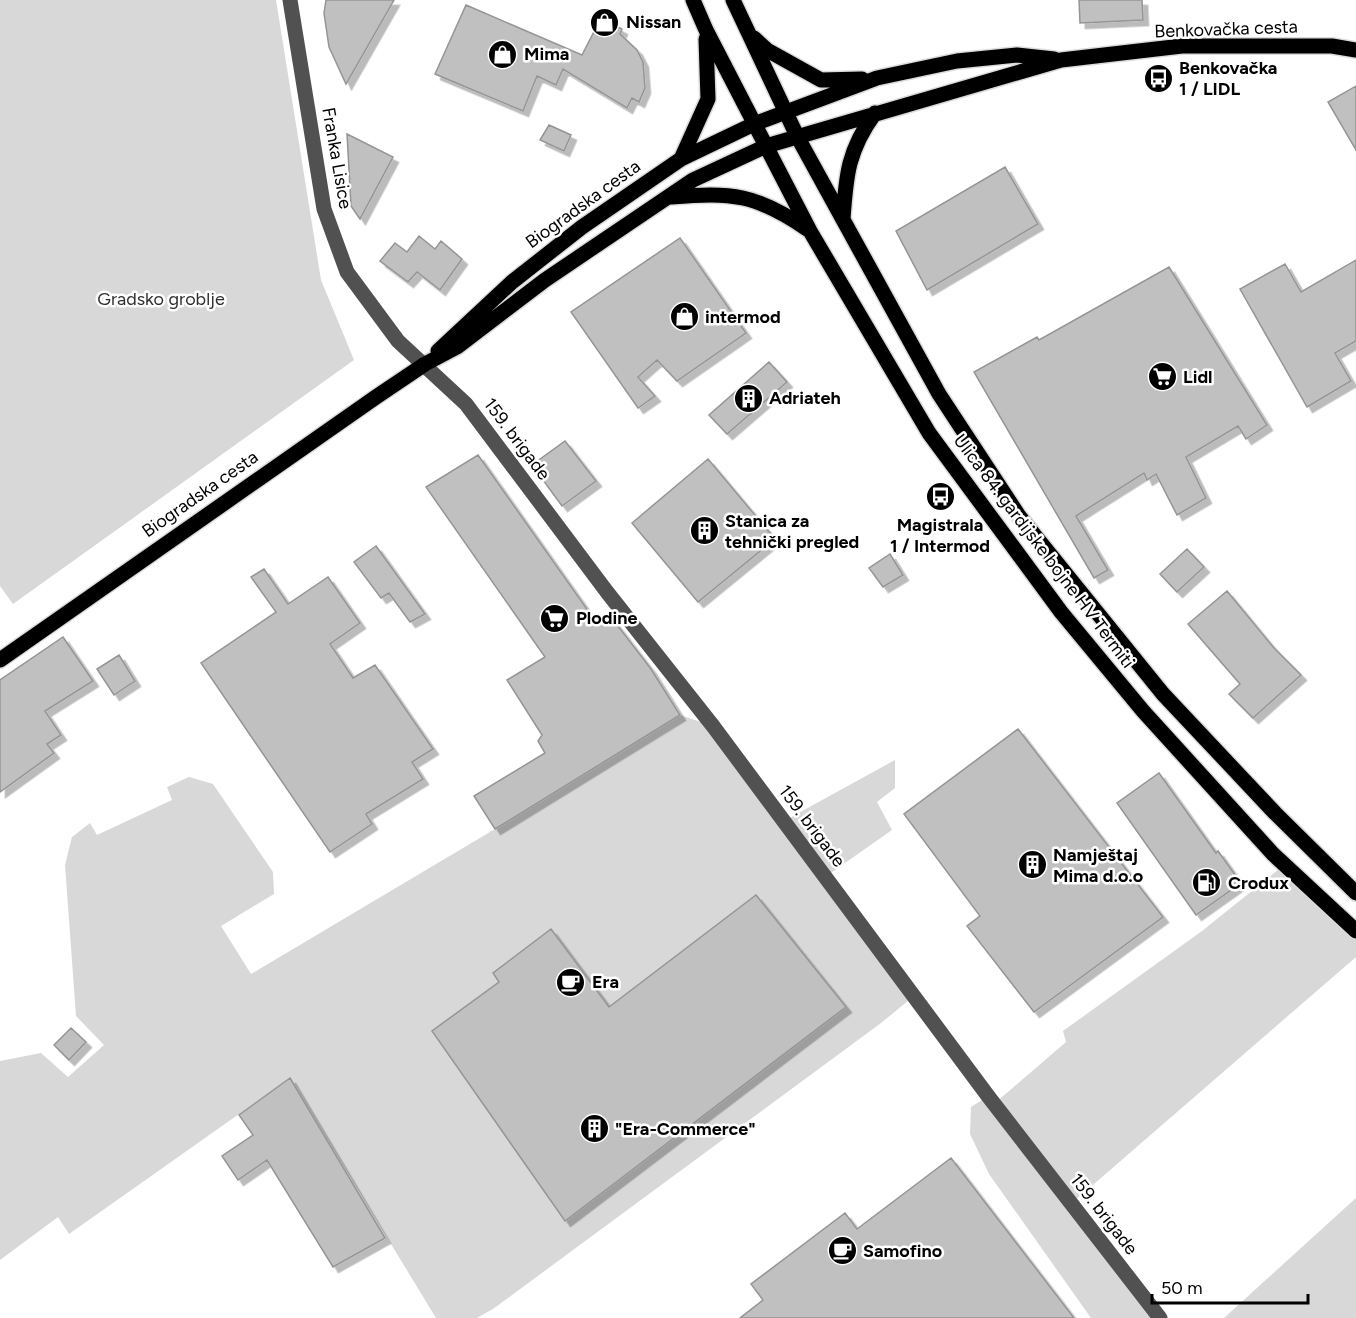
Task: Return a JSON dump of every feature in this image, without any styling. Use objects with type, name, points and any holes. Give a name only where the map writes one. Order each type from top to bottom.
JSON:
[{"type":"main road","name":"Ulica 84. gardijske bojne HV Termiti","points":[[693,0],[706,30],[810,231],[929,433],[1061,612],[1143,711],[1273,854],[1356,931]]},
{"type":"main road","name":"Ulica 84. gardijske bojne HV Termiti","points":[[733,0],[797,136],[939,394],[1019,516],[1163,694],[1275,813],[1356,893]]},
{"type":"main road","points":[[681,159],[708,99],[706,30]]},
{"type":"main road","points":[[748,33],[767,50],[821,80],[877,78]]},
{"type":"main road","name":"Benkovačka cesta","points":[[766,146],[1061,60],[1182,46],[1332,46],[1356,50]]},
{"type":"main road","name":"Benkovačka cesta","points":[[754,124],[877,78],[988,56],[1017,55],[1061,60]]},
{"type":"main road","points":[[843,219],[848,163],[864,128],[874,113]]},
{"type":"main road","name":"Biogradska cesta","points":[[425,364],[536,261],[681,159],[754,124]]},
{"type":"main road","name":"Biogradska cesta","points":[[0,660],[425,364],[457,347],[545,280],[693,180],[766,146]]},
{"type":"main road","points":[[668,197],[730,195],[752,198],[768,204],[810,231]]},
{"type":"street","name":"Franka Lisice","points":[[290,0],[324,209],[347,272],[398,341],[425,364]]},
{"type":"street","name":"159. brigade","points":[[425,364],[449,385],[473,413],[607,592],[713,726],[988,1096],[1160,1318]]},
{"type":"green space","name":"Gradsko groblje","points":[[0,0],[276,0],[321,280],[354,360],[13,604],[0,586]]},
{"type":"green space","points":[[680,715],[713,726],[784,821],[895,760],[895,788],[877,802],[892,830],[825,877],[914,996],[881,1023],[493,1309],[477,1318],[436,1318],[290,1078],[69,1234],[58,1217],[0,1260],[0,1061],[41,1053],[68,1077],[104,1045],[76,1016],[65,865],[72,837],[90,823],[97,835],[172,800],[167,787],[189,777],[213,784],[273,872],[274,894],[221,926],[251,974],[495,829]]},
{"type":"green space","points":[[1284,865],[1356,931],[1356,957],[1072,1203],[1160,1318],[1091,1318],[989,1174],[970,1134],[971,1107],[988,1096],[994,1104],[1066,1042],[1063,1031],[1202,931]]},
{"type":"green space","points":[[1356,1198],[1356,1318],[1224,1318]]},
{"type":"building","points":[[326,0],[394,0],[346,84],[329,47],[324,13]]},
{"type":"building","points":[[1079,0],[1142,0],[1143,20],[1080,23]]},
{"type":"building","points":[[466,5],[582,55],[601,18],[622,29],[620,34],[637,50],[643,62],[645,88],[639,102],[632,98],[627,108],[563,69],[556,85],[537,76],[523,111],[435,74]]},
{"type":"building","points":[[1356,86],[1356,150],[1328,102]]},
{"type":"building","points":[[549,125],[571,135],[564,151],[540,140]]},
{"type":"building","points":[[347,134],[393,157],[360,219],[351,206]]},
{"type":"building","points":[[1005,167],[1038,224],[927,290],[896,231]]},
{"type":"building","points":[[419,236],[435,249],[441,241],[462,259],[440,290],[417,272],[408,282],[380,261],[395,243],[407,252]]},
{"type":"building","points":[[680,238],[746,333],[677,381],[657,360],[638,377],[655,396],[638,408],[571,312]]},
{"type":"building","points":[[1356,260],[1356,341],[1335,353],[1351,381],[1307,407],[1240,289],[1285,264],[1301,292]]},
{"type":"building","points":[[1169,267],[1267,425],[1246,439],[1238,426],[1186,457],[1206,498],[1177,515],[1156,474],[1147,480],[1144,473],[1076,516],[1108,570],[1094,578],[974,372],[1037,337],[1039,340]]},
{"type":"building","name":"Adriateh","points":[[769,362],[787,382],[727,434],[709,415]]},
{"type":"building","points":[[565,441],[596,481],[562,506],[532,465]]},
{"type":"building","name":"Plodine","points":[[478,455],[596,622],[608,613],[651,669],[680,715],[495,829],[474,796],[545,753],[538,741],[542,735],[507,680],[545,657],[426,487]]},
{"type":"building","name":"Stanica za tehnički pregled","points":[[708,459],[775,539],[698,602],[632,523]]},
{"type":"building","points":[[376,546],[425,614],[410,622],[389,593],[381,598],[354,562]]},
{"type":"building","points":[[1187,549],[1204,567],[1177,592],[1160,574]]},
{"type":"building","points":[[890,554],[903,575],[883,587],[869,568]]},
{"type":"building","points":[[264,569],[288,604],[328,577],[360,623],[330,644],[353,678],[375,665],[433,749],[412,762],[423,779],[366,814],[372,824],[330,852],[201,663],[276,612],[251,577]]},
{"type":"building","points":[[1227,591],[1274,648],[1301,675],[1253,718],[1229,694],[1240,684],[1188,624]]},
{"type":"building","points":[[63,637],[93,681],[45,711],[61,735],[47,744],[54,753],[0,792],[0,680]]},
{"type":"building","points":[[119,655],[135,681],[114,695],[97,669]]},
{"type":"building","name":"Namještaj Mima d.o.o","points":[[1018,729],[1163,917],[1034,1012],[967,926],[980,916],[904,814]]},
{"type":"building","points":[[1159,773],[1216,853],[1218,851],[1241,883],[1196,915],[1117,803]]},
{"type":"building","name":"\"Era-Commerce\"","points":[[756,895],[846,1007],[565,1221],[432,1031],[499,982],[493,973],[551,929],[609,1007]]},
{"type":"building","points":[[71,1028],[86,1042],[69,1060],[54,1045]]},
{"type":"building","points":[[290,1078],[385,1238],[333,1267],[267,1160],[238,1180],[222,1156],[253,1135],[239,1115]]},
{"type":"building","points":[[951,1158],[1074,1318],[740,1318],[763,1300],[751,1284],[845,1213],[857,1229]]},
{"type":"place","name":"Nissan","points":[[605,22]]},
{"type":"place","name":"Mima","points":[[503,54]]},
{"type":"place","name":"Benkovačka 1 / LIDL","points":[[1158,78]]},
{"type":"place","name":"intermod","points":[[684,317]]},
{"type":"place","name":"Lidl","points":[[1162,377]]},
{"type":"place","name":"Adriateh","points":[[748,398]]},
{"type":"place","name":"Magistrala 1 / Intermod","points":[[940,496]]},
{"type":"place","name":"Stanica za tehnički pregled","points":[[704,531]]},
{"type":"place","name":"Plodine","points":[[555,618]]},
{"type":"place","name":"Namještaj Mima d.o.o","points":[[1032,865]]},
{"type":"place","name":"Crodux","points":[[1207,883]]},
{"type":"place","name":"Era","points":[[571,982]]},
{"type":"place","name":"\"Era-Commerce\"","points":[[594,1129]]},
{"type":"place","name":"Samofino","points":[[842,1251]]}]
